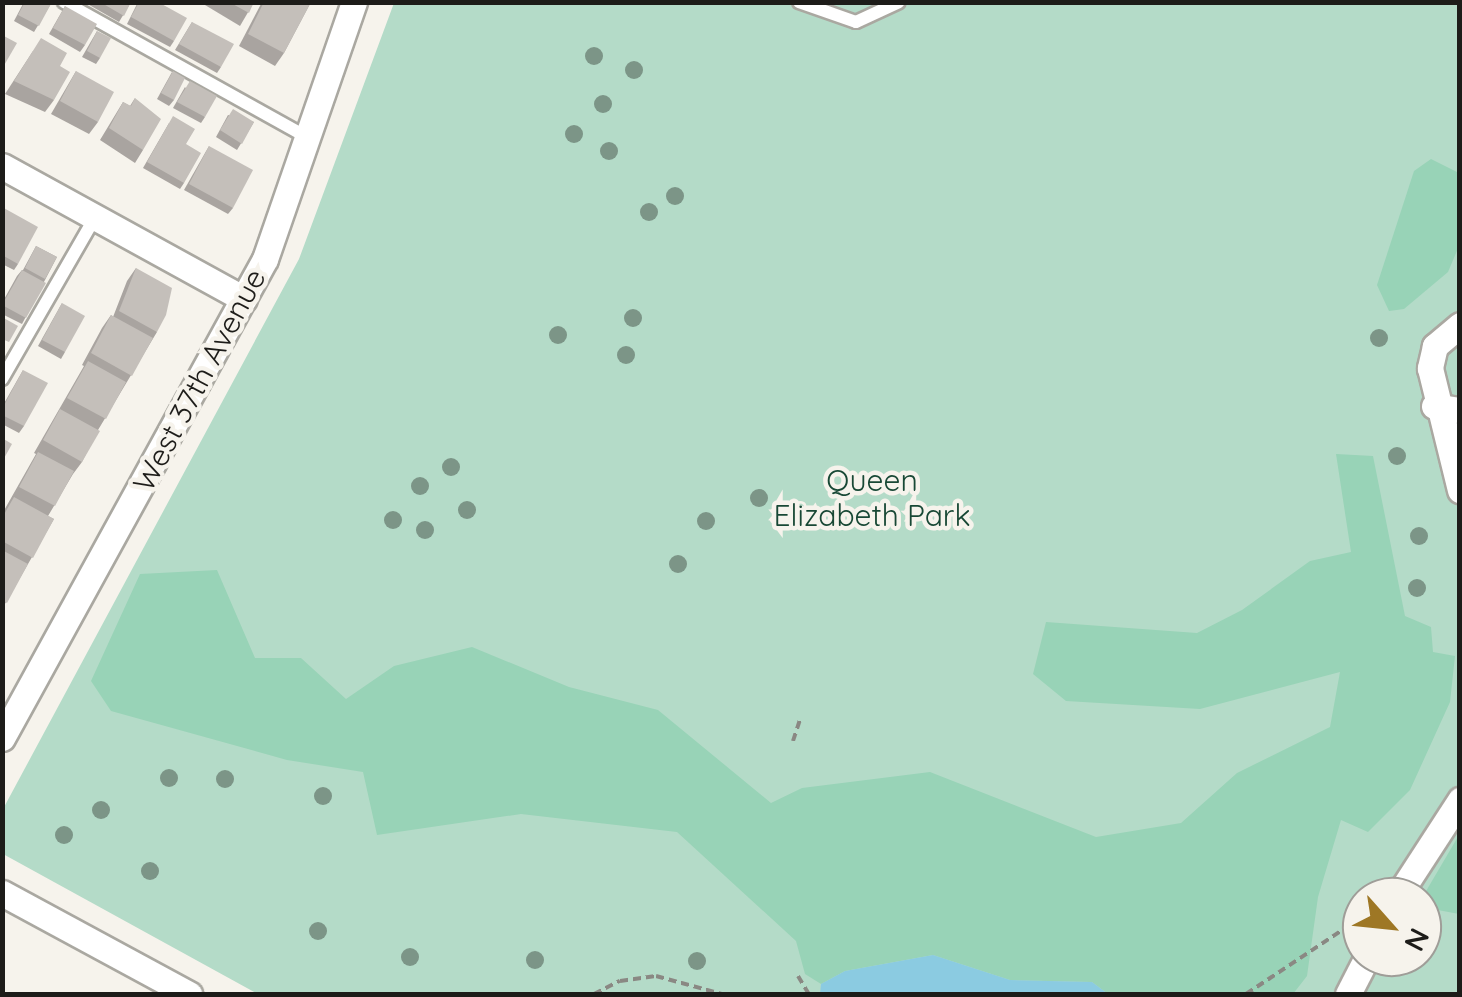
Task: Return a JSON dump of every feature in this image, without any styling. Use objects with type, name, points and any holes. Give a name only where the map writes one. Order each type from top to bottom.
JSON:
[{"type":"street","name":"West 37th Avenue","points":[[2,738],[244,299],[310,139],[354,2]]},
{"type":"street","points":[[2,166],[244,299]]},
{"type":"street","points":[[1460,326],[1436,346],[1430,368],[1447,408],[1460,490]]},
{"type":"street","points":[[1409,877],[1460,800]]},
{"type":"street","points":[[2,893],[190,994]]},
{"type":"lane","points":[[64,2],[310,139]]},
{"type":"lane","points":[[798,2],[856,22],[899,2]]},
{"type":"lane","points":[[2,379],[95,218]]},
{"type":"path","points":[[793,742],[800,720]]},
{"type":"path","points":[[1246,994],[1342,930]]},
{"type":"path","points":[[594,994],[620,981],[656,976],[722,994]]},
{"type":"path","points":[[798,976],[810,994]]},
{"type":"green space","name":"Queen Elizabeth Park","points":[[394,3],[1459,3],[1459,994],[258,994],[3,854],[3,809],[299,259]]},
{"type":"green space","points":[[1431,159],[1459,173],[1459,246],[1448,272],[1404,309],[1389,311],[1377,285],[1414,171]]},
{"type":"green space","points":[[1336,454],[1373,456],[1405,616],[1431,627],[1433,652],[1455,656],[1450,702],[1410,790],[1368,832],[1341,820],[1318,897],[1307,976],[1293,994],[1108,994],[1092,982],[1010,980],[933,955],[845,971],[821,984],[805,974],[796,941],[677,832],[521,814],[377,835],[363,772],[287,760],[111,711],[91,681],[140,574],[217,570],[255,658],[301,658],[346,699],[394,666],[472,647],[569,687],[658,710],[771,803],[802,788],[930,772],[1096,837],[1181,823],[1237,773],[1330,727],[1340,672],[1200,709],[1066,701],[1033,674],[1046,622],[1197,633],[1242,610],[1310,561],[1351,552]]},
{"type":"green space","points":[[1459,835],[1459,914],[1442,911],[1442,877],[1434,877]]},
{"type":"water","points":[[933,955],[1010,980],[1092,982],[1108,994],[820,994],[821,984],[845,971]]},
{"type":"building","points":[[25,2],[52,2],[39,26],[18,15]]},
{"type":"building","points":[[100,2],[131,2],[124,16]]},
{"type":"building","points":[[139,2],[158,2],[187,18],[174,41],[131,17]]},
{"type":"building","points":[[229,2],[254,2],[249,13]]},
{"type":"building","points":[[264,2],[311,2],[284,53],[248,34]]},
{"type":"building","points":[[65,6],[97,24],[85,45],[53,28]]},
{"type":"building","points":[[192,22],[234,44],[221,67],[179,44]]},
{"type":"building","points":[[97,31],[111,38],[100,58],[87,51]]},
{"type":"building","points":[[2,35],[17,43],[2,69]]},
{"type":"building","points":[[41,38],[67,53],[60,66],[70,72],[54,100],[14,81]]},
{"type":"building","points":[[76,71],[114,92],[98,122],[60,101]]},
{"type":"building","points":[[173,71],[185,78],[174,100],[161,93]]},
{"type":"building","points":[[190,81],[217,96],[205,117],[177,102]]},
{"type":"building","points":[[135,98],[161,119],[143,150],[109,128],[123,102],[131,106]]},
{"type":"building","points":[[233,109],[254,122],[242,144],[220,130]]},
{"type":"building","points":[[173,116],[195,129],[186,144],[201,153],[184,183],[147,162]]},
{"type":"building","points":[[209,146],[253,170],[233,208],[189,184]]},
{"type":"building","points":[[2,207],[38,227],[18,264],[2,255]]},
{"type":"building","points":[[36,246],[57,257],[45,279],[25,268]]},
{"type":"building","points":[[136,268],[172,288],[166,315],[157,332],[119,311]]},
{"type":"building","points":[[22,270],[46,283],[26,318],[2,305]]},
{"type":"building","points":[[62,303],[85,316],[65,352],[42,340]]},
{"type":"building","points":[[111,315],[153,338],[132,376],[91,353]]},
{"type":"building","points":[[2,317],[18,326],[9,342],[2,339]]},
{"type":"building","points":[[88,361],[126,382],[106,419],[67,398]]},
{"type":"building","points":[[23,370],[48,383],[24,426],[2,415]]},
{"type":"building","points":[[60,409],[100,431],[82,462],[43,440]]},
{"type":"building","points":[[2,438],[12,444],[2,462]]},
{"type":"building","points":[[38,452],[74,471],[55,506],[19,487]]},
{"type":"building","points":[[14,497],[54,519],[33,558],[2,541],[2,518]]},
{"type":"building","points":[[2,550],[28,564],[7,603],[2,600]]}]
